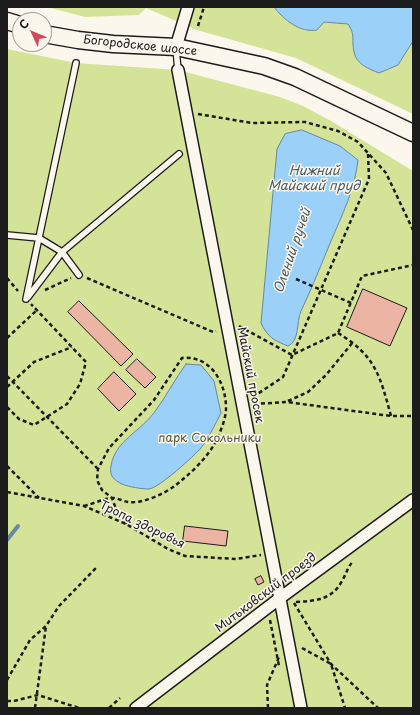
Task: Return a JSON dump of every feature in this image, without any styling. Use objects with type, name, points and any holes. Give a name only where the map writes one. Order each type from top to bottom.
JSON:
[{"type":"main road","name":"Богородское шоссе","points":[[52,35],[106,44],[176,48],[264,66],[295,77],[413,133]]},
{"type":"street","points":[[176,48],[188,7]]},
{"type":"street","name":"Майский просек","points":[[178,70],[301,708]]},
{"type":"street","name":"Митьковский проезд","points":[[136,708],[280,598],[413,500]]},
{"type":"lane","name":"Майский просек","points":[[176,48],[178,70]]},
{"type":"lane","points":[[26,299],[76,63]]},
{"type":"lane","points":[[26,299],[62,252],[180,154]]},
{"type":"lane","points":[[7,235],[39,238],[62,252],[79,275]]},
{"type":"path","points":[[198,26],[204,7]]},
{"type":"path","points":[[186,112],[252,123],[304,122],[338,131],[358,142],[386,173],[413,230]]},
{"type":"path","points":[[242,404],[282,377],[322,290],[369,179],[368,153]]},
{"type":"path","points":[[292,355],[338,333],[362,276],[413,265]]},
{"type":"path","points":[[26,299],[79,275],[213,332]]},
{"type":"path","points":[[7,278],[86,362],[80,384],[66,404],[34,425],[19,419],[7,407]]},
{"type":"path","points":[[296,279],[351,303]]},
{"type":"path","points":[[7,338],[37,310]]},
{"type":"path","points":[[228,328],[240,325],[292,355]]},
{"type":"path","points":[[338,333],[353,342],[370,358],[381,381],[391,416]]},
{"type":"path","points":[[287,402],[308,392],[326,375],[353,342]]},
{"type":"path","points":[[7,387],[34,362],[72,347]]},
{"type":"path","points":[[192,357],[204,361],[215,373],[222,388],[226,408],[224,422],[215,443],[200,464],[175,486],[151,499],[129,502],[112,498],[102,490],[97,480],[98,469],[108,448],[154,400],[182,358],[192,357]]},
{"type":"path","points":[[7,376],[98,469]]},
{"type":"path","points":[[242,404],[287,402],[391,416],[413,416]]},
{"type":"path","points":[[7,466],[40,499]]},
{"type":"path","name":"Тропа здоровья","points":[[7,492],[84,506],[126,524],[168,549],[185,556],[236,559],[271,554]]},
{"type":"path","points":[[84,506],[112,498]]},
{"type":"path","points":[[112,498],[116,509],[126,524]]},
{"type":"path","points":[[345,708],[331,664],[294,602],[318,601],[331,595],[341,583],[356,557]]},
{"type":"path","points":[[7,680],[30,640],[46,626],[59,606],[96,568]]},
{"type":"path","points":[[36,708],[46,626]]},
{"type":"path","points":[[268,708],[267,685],[277,659],[290,649],[302,648],[331,664],[378,708]]},
{"type":"path","points":[[7,701],[14,701],[38,695],[79,708]]},
{"type":"path","points":[[108,708],[120,698]]},
{"type":"green space","points":[[47,7],[413,7],[413,114],[296,58],[197,30],[146,8],[139,15],[85,17]]},
{"type":"green space","name":"парк Сокольники","points":[[7,49],[12,50],[12,52],[22,52],[76,63],[178,70],[280,97],[303,106],[331,121],[413,171],[413,708],[7,708]]},
{"type":"water","points":[[274,7],[413,7],[413,41],[398,65],[379,73],[364,66],[357,60],[353,48],[353,35],[348,24],[324,22],[317,30],[305,30],[288,21]]},
{"type":"water","name":"Нижний Майский пруд","points":[[302,130],[340,146],[358,160],[348,202],[299,315],[296,336],[292,344],[288,346],[272,338],[266,332],[261,323],[277,149],[285,134]]},
{"type":"water","points":[[186,364],[201,365],[214,381],[221,413],[201,448],[168,478],[149,489],[122,484],[111,475],[111,466],[118,449],[123,442],[150,417]]},
{"type":"building","points":[[363,289],[407,308],[390,346],[347,327]]},
{"type":"building","points":[[79,301],[133,354],[121,366],[68,312]]},
{"type":"building","points":[[137,359],[156,377],[145,388],[126,370]]},
{"type":"building","points":[[114,372],[136,394],[119,411],[98,389]]},
{"type":"building","points":[[185,526],[228,531],[226,546],[183,541]]},
{"type":"building","points":[[261,576],[264,582],[258,585],[255,579]]},
{"type":"waterway","name":"Олений ручей","points":[[7,540],[18,526]]}]
